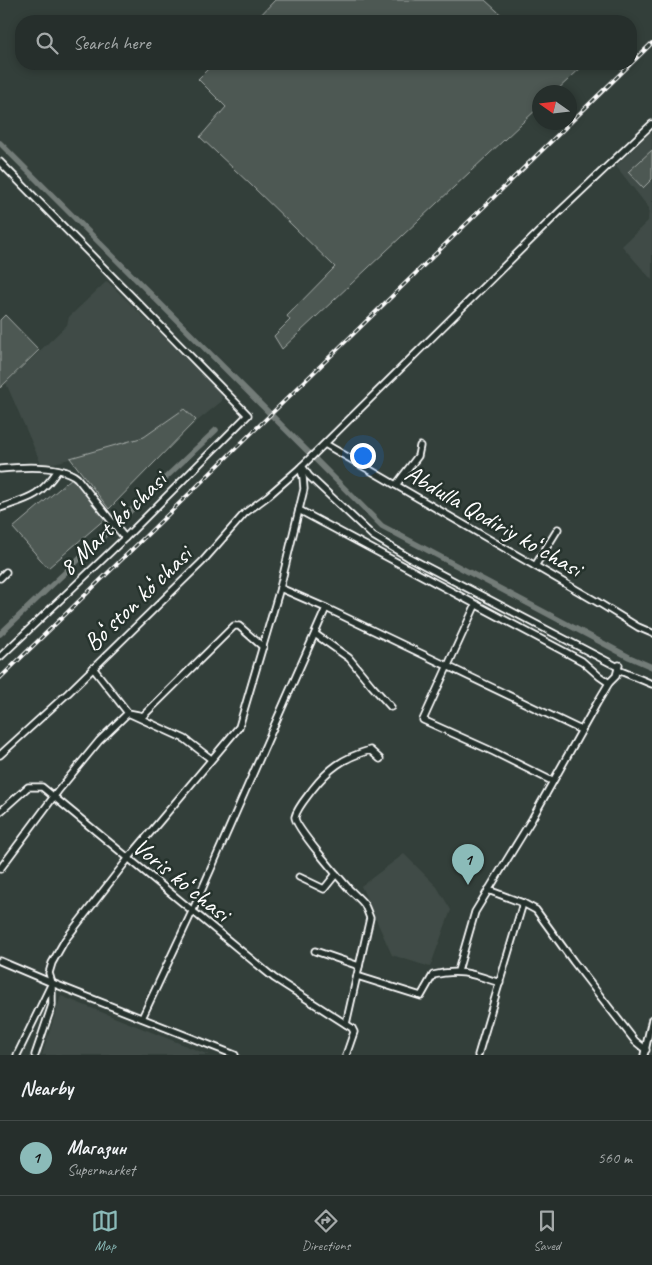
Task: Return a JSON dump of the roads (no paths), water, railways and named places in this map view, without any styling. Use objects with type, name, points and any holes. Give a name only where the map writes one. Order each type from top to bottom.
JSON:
[{"type":"street","name":"Boʻston koʻchasi","points":[[0,755],[202,562],[244,513],[268,496],[303,465],[558,213],[652,124]]},
{"type":"street","name":"8 Mart koʻchasi","points":[[0,162],[248,415],[0,657]]},
{"type":"street","name":"Abdulla Qodiriy koʻchasi","points":[[324,444],[643,630],[652,633]]},
{"type":"street","points":[[396,485],[418,456],[420,446]]},
{"type":"street","points":[[35,1055],[52,1005],[52,983],[49,973],[52,963],[65,940],[128,859],[239,727],[280,588],[304,490],[303,465]]},
{"type":"street","points":[[303,465],[309,476],[374,536],[408,557],[652,684]]},
{"type":"street","points":[[0,469],[18,468],[67,472],[77,478],[123,536]]},
{"type":"street","points":[[0,508],[37,494],[47,485],[58,470]]},
{"type":"street","points":[[299,510],[582,661],[609,683]]},
{"type":"street","points":[[535,566],[558,529]]},
{"type":"street","points":[[0,578],[6,572]]},
{"type":"street","points":[[280,588],[326,608],[581,730]]},
{"type":"street","points":[[476,604],[424,720],[552,781]]},
{"type":"street","points":[[142,1018],[192,912],[326,608]]},
{"type":"street","points":[[128,713],[143,716],[236,624],[263,647]]},
{"type":"street","points":[[643,630],[652,627]]},
{"type":"street","points":[[315,634],[349,658],[392,707]]},
{"type":"street","points":[[458,971],[476,912],[532,819],[581,730],[609,683],[616,676],[619,667]]},
{"type":"street","points":[[93,668],[128,713],[185,740],[211,759]]},
{"type":"street","points":[[0,869],[99,742],[128,713]]},
{"type":"street","points":[[346,1055],[354,1032],[346,1024],[370,918],[364,904],[336,874],[296,822],[295,817],[323,775],[336,764],[353,755],[370,750],[380,759]]},
{"type":"street","name":"Voris koʻchasi","points":[[0,812],[28,786],[42,787],[274,978],[346,1024]]},
{"type":"street","points":[[299,877],[324,889],[336,874]]},
{"type":"street","points":[[488,890],[536,910],[634,1041],[645,1052]]},
{"type":"street","points":[[478,1055],[523,903]]},
{"type":"street","points":[[316,951],[359,966]]},
{"type":"street","points":[[0,961],[235,1055]]},
{"type":"street","points":[[357,976],[421,996],[433,975],[458,971],[500,983]]},
{"type":"street","points":[[17,1055],[52,983]]},
{"type":"street","points":[[645,1052],[652,1019]]},
{"type":"waterway","points":[[0,143],[382,526],[629,657],[652,667]]},
{"type":"waterway","points":[[0,634],[216,430]]},
{"type":"railway","points":[[637,58],[652,43]]},
{"type":"railway","points":[[0,678],[624,70]]},
{"type":"place","name":"Магазин","points":[[468,885]]}]
